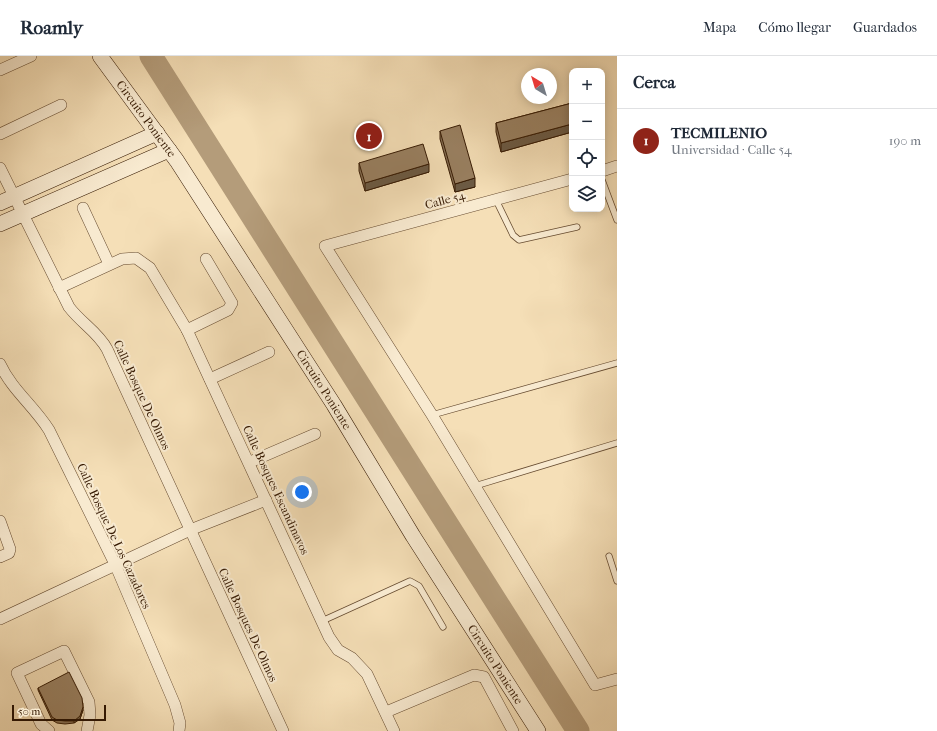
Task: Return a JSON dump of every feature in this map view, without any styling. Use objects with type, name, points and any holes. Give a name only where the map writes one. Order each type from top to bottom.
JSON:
[{"type":"street","points":[[0,70],[31,56]]},
{"type":"street","name":"Circuito Poniente","points":[[100,56],[169,150],[338,411],[413,536],[538,731]]},
{"type":"street","points":[[0,134],[61,105]]},
{"type":"street","points":[[0,203],[156,134]]},
{"type":"street","points":[[0,224],[169,150]]},
{"type":"street","points":[[605,170],[617,166]]},
{"type":"street","name":"Calle Bosque De Olmos","points":[[0,168],[69,307],[78,319],[100,337],[107,349],[190,530]]},
{"type":"street","name":"Calle 54","points":[[432,415],[324,246],[569,180]]},
{"type":"street","points":[[59,288],[109,264],[83,208]]},
{"type":"street","name":"Calle Bosques Escandinavos","points":[[109,264],[122,259],[136,258],[150,268],[187,330],[250,462],[329,637],[338,650],[352,658],[368,674],[394,731]]},
{"type":"street","points":[[187,330],[228,310],[232,303],[206,259]]},
{"type":"street","points":[[210,379],[269,352]]},
{"type":"street","name":"Calle Bosque De Los Cazadores","points":[[0,364],[12,386],[38,413],[49,430],[115,564],[175,705],[180,723],[179,731]]},
{"type":"street","points":[[432,415],[595,685],[617,679]]},
{"type":"street","points":[[250,462],[315,434]]},
{"type":"street","points":[[0,620],[115,564],[190,530],[266,500]]},
{"type":"street","points":[[0,521],[10,549],[9,552],[0,558]]},
{"type":"street","name":"Calle Bosques De Olmos","points":[[190,530],[282,731]]},
{"type":"street","points":[[49,731],[41,724],[17,673],[64,651],[89,702],[90,715],[87,731]]},
{"type":"street","points":[[386,712],[474,675],[484,677],[513,731]]},
{"type":"lane","points":[[605,187],[617,220]]},
{"type":"lane","points":[[496,200],[513,234],[519,240],[577,227]]},
{"type":"lane","points":[[432,415],[617,363]]},
{"type":"lane","points":[[475,486],[617,443]]},
{"type":"lane","points":[[609,556],[617,581]]},
{"type":"lane","points":[[322,621],[410,581],[419,586],[444,627]]},
{"type":"building","points":[[569,104],[569,125],[501,143],[496,123]]},
{"type":"building","points":[[460,125],[475,178],[455,184],[440,131]]},
{"type":"building","points":[[423,144],[429,164],[365,183],[359,163]]},
{"type":"building","points":[[69,672],[82,698],[83,707],[80,716],[74,721],[57,720],[52,717],[38,688]]},
{"type":"waterway","points":[[151,56],[578,731]]},
{"type":"place","name":"TECMILENIO","points":[[369,136]]}]
